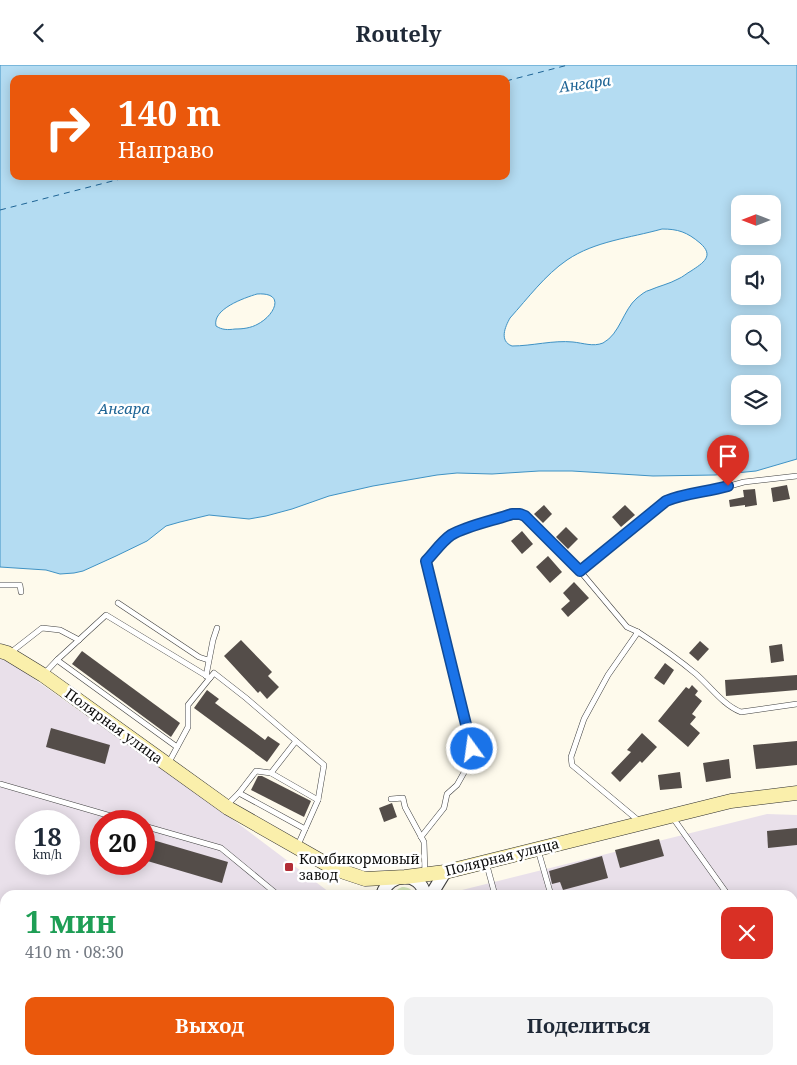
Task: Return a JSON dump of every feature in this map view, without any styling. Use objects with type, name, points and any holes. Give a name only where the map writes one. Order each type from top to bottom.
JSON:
[{"type":"main road","name":"Полярная улица","points":[[5,653],[43,675],[226,806],[336,869],[365,879],[445,872],[731,801],[797,793]]},
{"type":"street","points":[[434,890],[445,872]]},
{"type":"street","points":[[384,890],[396,878],[405,877],[416,880],[423,890]]},
{"type":"street","points":[[365,879],[374,890]]},
{"type":"lane","points":[[580,571],[666,501],[679,496],[712,491],[744,483],[797,477]]},
{"type":"lane","points":[[421,837],[444,808],[447,794],[457,785],[466,769],[472,749],[426,561],[450,536],[461,530],[512,514],[525,516],[580,571],[627,627],[656,643],[696,674],[732,709],[741,712],[797,704]]},
{"type":"lane","points":[[0,585],[20,585],[21,592]]},
{"type":"lane","points":[[118,603],[199,657],[208,660]]},
{"type":"lane","points":[[43,675],[106,615],[208,677]]},
{"type":"lane","points":[[208,677],[208,660],[217,628]]},
{"type":"lane","points":[[5,653],[42,629],[60,630],[79,640]]},
{"type":"lane","points":[[638,632],[620,657],[584,719],[571,757],[572,765],[641,823]]},
{"type":"lane","points":[[57,660],[177,747]]},
{"type":"lane","points":[[168,765],[188,727],[188,705],[208,677],[214,673],[246,697],[324,765],[318,800],[297,847]]},
{"type":"lane","points":[[271,773],[296,741]]},
{"type":"lane","points":[[226,806],[256,771],[271,773],[318,800]]},
{"type":"lane","points":[[0,784],[90,810]]},
{"type":"lane","points":[[239,793],[305,829]]},
{"type":"lane","points":[[391,799],[403,798],[405,807],[424,842],[425,874]]},
{"type":"lane","points":[[671,815],[724,890]]},
{"type":"lane","points":[[155,829],[221,848],[272,890]]},
{"type":"lane","points":[[538,849],[550,890]]},
{"type":"lane","points":[[486,861],[494,890]]},
{"type":"shaded area","points":[[0,659],[10,662],[219,809],[326,890],[0,890]]},
{"type":"shaded area","points":[[767,814],[797,815],[797,890],[462,890]]},
{"type":"green space","points":[[406,887],[410,890],[397,890]]},
{"type":"water","name":"Ангара","points":[[0,65],[797,65],[797,459],[756,471],[715,475],[653,476],[539,471],[437,475],[329,496],[266,516],[249,519],[209,515],[180,522],[166,526],[147,541],[83,571],[60,574],[46,570],[0,567]],"holes":[[[662,229],[673,230],[691,236],[700,243],[707,252],[706,259],[682,277],[646,291],[637,298],[609,339],[603,343],[592,345],[573,342],[512,346],[508,344],[504,333],[510,318],[537,287],[567,260],[601,244]],[[257,294],[266,294],[275,300],[275,305],[269,315],[258,324],[227,330],[216,326],[219,314],[230,305]]]},
{"type":"building","points":[[787,485],[790,499],[773,502],[771,488]]},
{"type":"building","points":[[755,489],[757,505],[730,507],[729,500],[744,497],[743,490]]},
{"type":"building","points":[[544,505],[552,514],[543,523],[534,514]]},
{"type":"building","points":[[625,505],[635,515],[621,527],[612,517]]},
{"type":"building","points":[[566,527],[578,539],[568,549],[556,537]]},
{"type":"building","points":[[522,531],[533,544],[522,554],[511,541]]},
{"type":"building","points":[[548,556],[562,572],[550,583],[536,567]]},
{"type":"building","points":[[574,582],[589,598],[568,617],[561,609],[570,601],[563,593]]},
{"type":"building","points":[[241,640],[272,672],[268,676],[279,687],[267,699],[260,691],[258,693],[224,656]]},
{"type":"building","points":[[700,641],[709,649],[698,661],[689,653]]},
{"type":"building","points":[[782,644],[784,661],[771,663],[769,646]]},
{"type":"building","points":[[82,651],[180,723],[171,737],[72,664]]},
{"type":"building","points":[[665,663],[674,670],[664,685],[654,678]]},
{"type":"building","points":[[797,675],[797,690],[726,696],[725,680]]},
{"type":"building","points":[[692,685],[698,691],[695,695],[702,701],[692,714],[696,717],[690,724],[700,733],[688,747],[658,721],[686,687],[689,689]]},
{"type":"building","points":[[207,690],[219,699],[215,703],[265,740],[268,736],[280,744],[267,762],[194,708]]},
{"type":"building","points":[[51,728],[110,745],[105,764],[46,747]]},
{"type":"building","points":[[642,733],[657,747],[642,763],[640,761],[620,782],[611,773],[631,752],[627,750]]},
{"type":"building","points":[[797,741],[797,765],[756,769],[753,745]]},
{"type":"building","points":[[729,759],[731,778],[706,782],[703,763]]},
{"type":"building","points":[[680,772],[682,788],[660,790],[658,775]]},
{"type":"building","points":[[258,776],[262,776],[311,801],[304,817],[251,790]]},
{"type":"building","points":[[392,803],[397,817],[384,822],[379,808]]},
{"type":"building","points":[[797,828],[797,845],[768,848],[767,831]]},
{"type":"building","points":[[659,839],[664,856],[620,868],[615,850]]},
{"type":"building","points":[[155,841],[228,862],[222,883],[155,863]]},
{"type":"building","points":[[602,856],[608,878],[563,890],[560,882],[552,884],[549,871]]},
{"type":"ferry route","points":[[510,80],[568,65]]},
{"type":"ferry route","points":[[0,210],[116,180]]},
{"type":"place","name":"Комбикормовый завод","points":[[289,867]]},
{"type":"route","points":[[472,749],[426,561],[438,547],[450,536],[461,530],[512,514],[520,514],[525,516],[580,571],[666,501],[679,496],[712,491],[728,486]]}]
